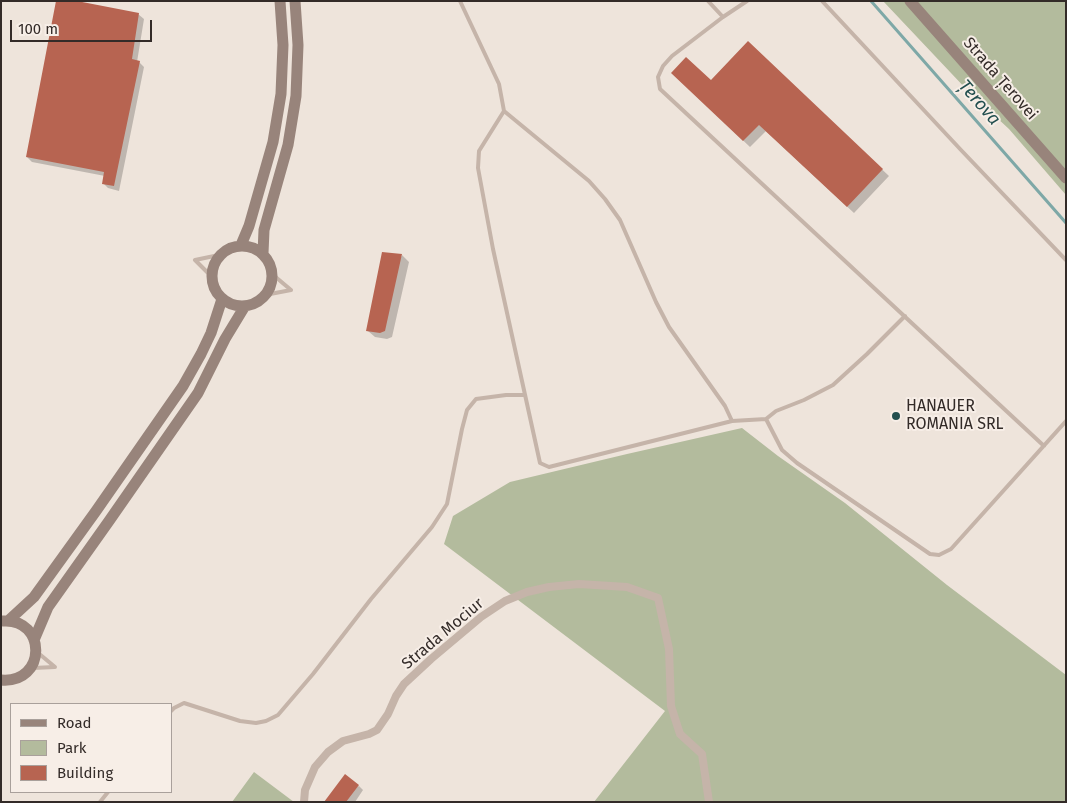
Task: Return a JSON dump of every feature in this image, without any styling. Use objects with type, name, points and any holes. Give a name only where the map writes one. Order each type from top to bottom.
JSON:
[{"type":"street","points":[[241,245],[251,218],[273,142],[281,94],[283,45],[280,1]]},
{"type":"street","points":[[263,253],[264,230],[275,205],[296,96],[298,45],[295,1]]},
{"type":"street","name":"Strada Țerovei","points":[[910,1],[1066,178]]},
{"type":"street","points":[[241,245],[249,246],[263,253],[271,266],[272,274],[272,282],[265,295],[252,304],[245,306],[229,303],[222,299],[213,285],[212,278],[212,269],[219,255],[233,246],[241,245]]},
{"type":"street","points":[[5,621],[34,597],[71,538],[183,386],[211,334],[222,299]]},
{"type":"street","points":[[1,680],[17,679],[30,668],[35,660],[35,646],[48,607],[198,393],[245,306]]},
{"type":"street","name":"Strada Mociur","points":[[304,802],[305,790],[314,767],[328,752],[343,741],[377,730],[404,684],[481,618],[505,601],[527,592],[549,587],[579,584],[627,587],[658,598],[669,648],[671,706],[680,734],[702,754],[708,802]]},
{"type":"street","points":[[5,621],[17,622],[24,626],[30,632],[35,646]]},
{"type":"lane","points":[[460,1],[499,84],[504,111],[589,181],[605,199],[620,220],[669,327],[725,406],[732,420]]},
{"type":"lane","points":[[708,1],[723,17]]},
{"type":"lane","points":[[747,1],[672,56],[663,66],[658,77],[660,88],[1044,446]]},
{"type":"lane","points":[[822,1],[1066,260]]},
{"type":"lane","points":[[504,111],[479,151],[478,168],[524,395],[540,463],[549,467],[732,420],[766,419],[776,412],[833,385],[905,316]]},
{"type":"lane","points":[[212,278],[195,260],[219,255]]},
{"type":"lane","points":[[265,295],[291,290],[272,274]]},
{"type":"lane","points":[[172,710],[184,703],[256,723],[266,721],[278,715],[313,674],[371,599],[432,527],[447,504],[462,429],[468,410],[476,400],[506,395],[524,395]]},
{"type":"lane","points":[[766,419],[782,450],[797,462],[930,554],[939,555],[951,549],[1066,421]]},
{"type":"lane","points":[[30,668],[55,667],[35,646]]},
{"type":"green space","points":[[883,1],[1066,1],[1066,195],[1009,129],[968,91]]},
{"type":"green space","points":[[742,428],[845,503],[947,585],[1066,675],[1066,802],[594,802],[665,711],[444,544],[453,516],[510,482]]},
{"type":"green space","points":[[254,772],[294,802],[232,802]]},
{"type":"building","points":[[56,1],[77,1],[139,13],[132,59],[140,61],[114,186],[102,184],[104,172],[26,157]]},
{"type":"building","points":[[748,41],[883,169],[847,207],[759,125],[743,141],[671,73],[686,57],[711,80]]},
{"type":"building","points":[[382,252],[402,254],[385,331],[380,333],[366,331]]},
{"type":"building","points":[[345,774],[359,785],[346,802],[324,802]]},
{"type":"waterway","name":"Țerova","points":[[871,1],[1066,223]]},
{"type":"place","name":"HANAUER ROMANIA SRL","points":[[896,416]]}]
